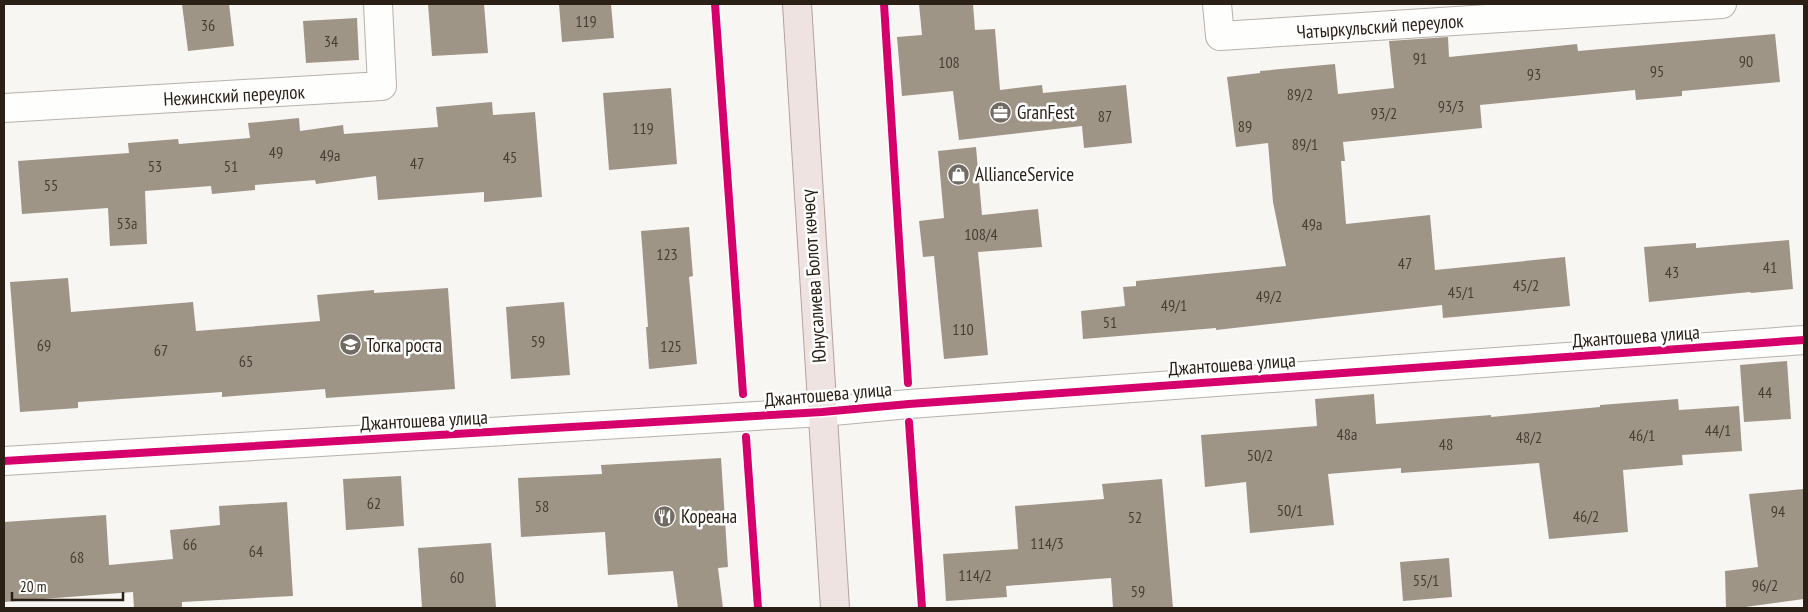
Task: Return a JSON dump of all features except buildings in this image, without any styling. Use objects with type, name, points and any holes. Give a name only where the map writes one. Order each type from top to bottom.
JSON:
[{"type":"main road","name":"Юнусалиева Болот көчөсү","points":[[797,4],[835,608]]},
{"type":"street","name":"Нежинский переулок","points":[[4,108],[382,86],[378,4]]},
{"type":"street","name":"Чатыркульский переулок","points":[[1218,4],[1220,36],[1722,4]]},
{"type":"street","name":"Джантошева улица","points":[[4,461],[822,412],[928,402],[1804,340]]},
{"type":"cycle path","points":[[715,4],[743,394]]},
{"type":"cycle path","points":[[884,4],[908,383]]},
{"type":"cycle path","points":[[4,461],[822,412],[909,404],[1804,340]]},
{"type":"cycle path","points":[[909,422],[922,608]]},
{"type":"cycle path","points":[[746,437],[758,608]]},
{"type":"place","name":"GranFest","points":[[1001,112]]},
{"type":"place","name":"AllianceService","points":[[959,174]]},
{"type":"place","name":"Тогка роста","points":[[350,345]]},
{"type":"place","name":"Кореана","points":[[665,516]]}]
